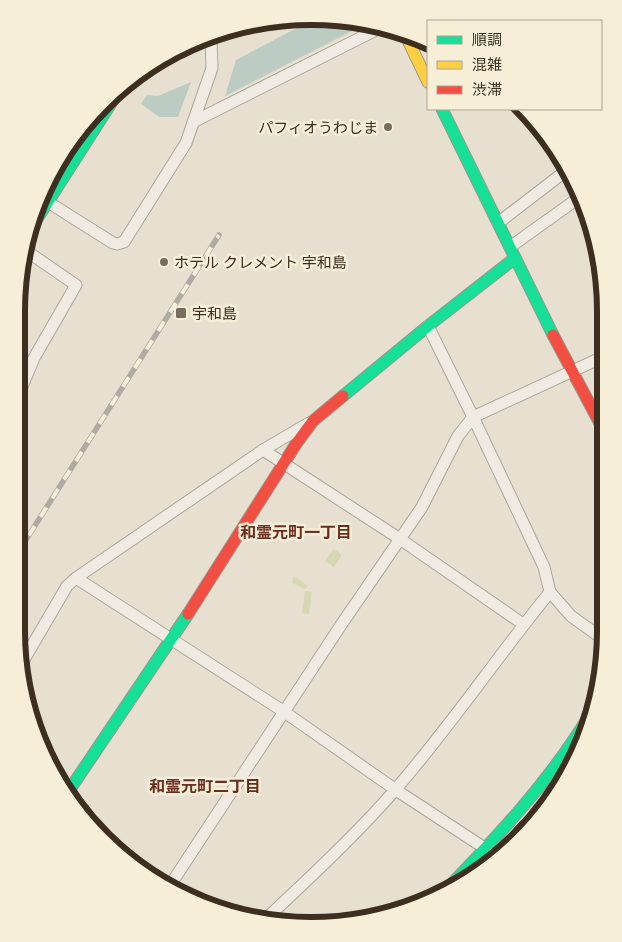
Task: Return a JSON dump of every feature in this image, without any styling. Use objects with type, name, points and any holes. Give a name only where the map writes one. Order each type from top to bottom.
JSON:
[{"type":"main road","points":[[409,42],[427,80]]},
{"type":"main road","points":[[442,110],[572,372],[597,418]]},
{"type":"main road","points":[[45,206],[104,114]]},
{"type":"main road","points":[[71,787],[172,639],[296,444],[313,421],[428,326],[516,258]]},
{"type":"main road","points":[[477,864],[491,852],[514,818],[557,766],[577,734]]},
{"type":"street","points":[[193,122],[373,32]]},
{"type":"street","points":[[48,202],[113,243],[124,242],[180,153],[212,68],[212,43]]},
{"type":"street","points":[[498,223],[562,174]]},
{"type":"street","points":[[510,247],[575,201]]},
{"type":"street","points":[[25,379],[34,358],[76,285],[30,254]]},
{"type":"street","points":[[428,326],[544,567],[550,592],[572,616],[597,634]]},
{"type":"street","points":[[173,881],[284,711],[422,507],[458,436],[473,418],[597,360]]},
{"type":"street","points":[[26,656],[68,586],[76,578],[263,450],[313,421]]},
{"type":"street","points":[[263,450],[400,539],[523,624]]},
{"type":"street","points":[[76,578],[284,711],[396,790],[491,852]]},
{"type":"street","points":[[271,914],[340,849],[396,790],[476,689],[523,624],[550,592]]},
{"type":"green space","points":[[334,549],[342,555],[334,567],[325,561]]},
{"type":"green space","points":[[293,575],[308,586],[305,589],[292,583]]},
{"type":"green space","points":[[305,591],[312,592],[309,614],[302,613]]},
{"type":"shaded area","points":[[302,25],[357,28],[225,96],[236,60]]},
{"type":"shaded area","points":[[191,82],[178,117],[159,117],[141,104],[147,95],[158,96]]},
{"type":"railway","points":[[25,541],[219,235]]},
{"type":"traffic: fast","points":[[442,110],[553,335]]},
{"type":"traffic: fast","points":[[46,205],[104,114]]},
{"type":"traffic: fast","points":[[343,396],[515,258]]},
{"type":"traffic: fast","points":[[71,787],[188,614]]},
{"type":"traffic: fast","points":[[460,875],[503,830],[540,786],[578,732]]},
{"type":"traffic: slow","points":[[409,42],[427,80]]},
{"type":"traffic: jam","points":[[553,335],[597,418]]},
{"type":"traffic: jam","points":[[188,614],[296,444],[313,421],[343,396]]},
{"type":"place","name":"パフィオうわじま","points":[[388,127]]},
{"type":"place","name":"ホテル クレメント 宇和島","points":[[164,262]]},
{"type":"place","name":"宇和島","points":[[181,313]]},
{"type":"district","name":"和霊元町一丁目","points":[[296,532]]},
{"type":"district","name":"和霊元町二丁目","points":[[205,786]]}]
